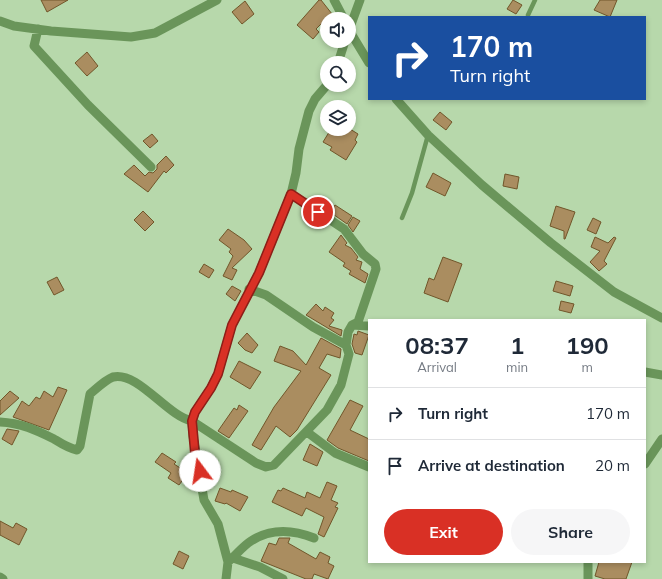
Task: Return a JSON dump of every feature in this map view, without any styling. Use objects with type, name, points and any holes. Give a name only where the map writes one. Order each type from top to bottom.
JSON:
[{"type":"street","points":[[0,21],[14,26],[38,29],[131,37],[155,33],[217,0]]},
{"type":"street","points":[[334,0],[340,12]]},
{"type":"street","points":[[356,12],[360,0]]},
{"type":"street","points":[[38,29],[34,46],[88,105],[151,168]]},
{"type":"street","points":[[356,42],[368,61]]},
{"type":"street","points":[[231,560],[218,524],[204,500],[193,436],[192,421],[195,412],[211,388],[218,374],[232,325],[249,289],[259,273],[291,194],[296,173],[299,149],[309,111],[315,99],[321,92]]},
{"type":"street","points":[[397,100],[428,134],[482,185],[551,243],[614,292],[662,318]]},
{"type":"street","points":[[0,422],[16,422],[29,426],[69,449],[77,450],[80,446],[90,394],[111,378],[118,377],[137,383],[182,419],[192,421],[256,463],[266,467],[274,465],[327,410],[341,385],[349,354],[346,345],[348,332],[352,325],[358,322],[376,269],[375,264],[364,254],[344,229],[291,194]]},
{"type":"street","points":[[249,289],[266,295],[313,327],[346,345]]},
{"type":"street","points":[[352,325],[368,326]]},
{"type":"street","points":[[646,372],[662,375]]},
{"type":"street","points":[[307,432],[335,453],[368,467]]},
{"type":"street","points":[[646,463],[662,439]]},
{"type":"street","points":[[226,579],[231,560],[251,541],[273,531],[300,532],[314,538]]},
{"type":"street","points":[[231,560],[260,567],[284,579]]},
{"type":"street","points":[[588,563],[588,579]]},
{"type":"lane","points":[[528,15],[535,0]]},
{"type":"lane","points":[[402,218],[412,193],[428,134]]},
{"type":"building","points":[[41,0],[68,0],[47,12]]},
{"type":"building","points":[[319,0],[321,0],[330,12],[320,12],[320,25],[316,29],[319,32],[313,39],[297,25]]},
{"type":"building","points":[[513,0],[522,5],[516,14],[507,9]]},
{"type":"building","points":[[600,0],[617,0],[610,16],[594,10]]},
{"type":"building","points":[[245,1],[254,14],[242,24],[232,12]]},
{"type":"building","points":[[87,52],[98,66],[87,76],[75,63]]},
{"type":"building","points":[[440,112],[452,122],[446,130],[433,120]]},
{"type":"building","points":[[356,133],[358,134],[355,140],[357,142],[346,160],[330,150],[332,147],[323,142],[327,136],[356,136]]},
{"type":"building","points":[[152,134],[158,141],[150,148],[143,141]]},
{"type":"building","points":[[166,156],[174,165],[166,173],[164,171],[148,192],[124,174],[134,165],[145,176],[149,172],[153,173],[157,169],[157,165]]},
{"type":"building","points":[[433,173],[451,183],[445,196],[426,187]]},
{"type":"building","points":[[505,174],[519,177],[517,189],[503,186]]},
{"type":"building","points":[[335,205],[352,216],[347,224],[330,212]]},
{"type":"building","points":[[556,206],[575,212],[565,239],[564,231],[550,226]]},
{"type":"building","points":[[143,211],[154,222],[145,231],[134,220]]},
{"type":"building","points":[[353,217],[360,221],[353,232],[348,225]]},
{"type":"building","points":[[593,218],[601,222],[596,234],[587,230]]},
{"type":"building","points":[[228,229],[244,240],[252,249],[232,268],[237,270],[232,280],[223,276],[233,256],[229,252],[231,249],[219,240]]},
{"type":"building","points":[[341,235],[347,243],[345,245],[351,248],[358,257],[356,260],[362,262],[360,269],[368,274],[365,283],[349,274],[351,271],[343,266],[345,263],[329,252]]},
{"type":"building","points":[[595,237],[608,243],[614,237],[616,238],[604,261],[607,264],[599,271],[590,262],[600,251],[591,247]]},
{"type":"building","points":[[443,257],[462,264],[448,302],[424,293],[429,278],[434,280]]},
{"type":"building","points":[[204,264],[214,270],[209,278],[199,272]]},
{"type":"building","points":[[57,277],[64,290],[54,295],[47,282]]},
{"type":"building","points":[[556,281],[573,286],[570,296],[553,291]]},
{"type":"building","points":[[232,286],[241,291],[235,301],[226,294]]},
{"type":"building","points":[[561,301],[574,304],[571,313],[559,310]]},
{"type":"building","points":[[316,304],[323,311],[325,307],[334,313],[331,318],[334,320],[329,326],[342,330],[341,336],[306,315]]},
{"type":"building","points":[[358,331],[368,335],[362,355],[355,353],[352,344],[354,334],[357,335]]},
{"type":"building","points":[[247,333],[258,345],[252,353],[245,350],[238,343]]},
{"type":"building","points":[[321,338],[341,349],[340,358],[327,354],[319,368],[331,375],[297,430],[290,437],[276,426],[261,450],[252,445],[274,407],[301,371],[274,361],[280,346],[293,351],[306,365]]},
{"type":"building","points":[[239,361],[261,372],[250,389],[230,377]]},
{"type":"building","points":[[58,387],[67,390],[49,430],[13,417],[22,401],[29,406],[36,397],[40,399],[44,391],[53,397]]},
{"type":"building","points":[[10,391],[19,398],[0,415],[0,401]]},
{"type":"building","points":[[350,400],[363,406],[350,430],[368,439],[368,461],[338,448],[327,440]]},
{"type":"building","points":[[239,405],[248,411],[229,438],[218,431],[234,408],[237,410]]},
{"type":"building","points":[[7,429],[19,431],[12,445],[2,439]]},
{"type":"building","points":[[310,444],[323,452],[317,466],[303,460]]},
{"type":"building","points":[[162,453],[176,462],[174,464],[188,473],[179,485],[168,478],[171,473],[155,462]]},
{"type":"building","points":[[327,482],[337,486],[331,500],[338,503],[335,507],[338,508],[324,537],[318,534],[324,517],[306,508],[302,516],[272,502],[278,490],[281,491],[283,488],[305,498],[307,492],[320,498]]},
{"type":"building","points":[[220,488],[231,492],[232,490],[248,497],[240,511],[226,503],[215,501]]},
{"type":"building","points":[[0,521],[13,528],[16,523],[27,529],[19,545],[0,535]]},
{"type":"building","points":[[279,538],[290,538],[288,543],[316,559],[320,552],[330,557],[328,563],[334,566],[328,579],[314,574],[312,579],[306,579],[261,561],[269,543],[276,545]]},
{"type":"building","points":[[179,551],[189,556],[183,569],[173,564]]},
{"type":"building","points":[[599,563],[632,563],[626,579],[605,579],[595,576]]},
{"type":"route","points":[[200,471],[195,453],[192,421],[195,412],[211,388],[218,374],[232,325],[249,289],[259,273],[291,194],[306,202],[318,212]]}]
